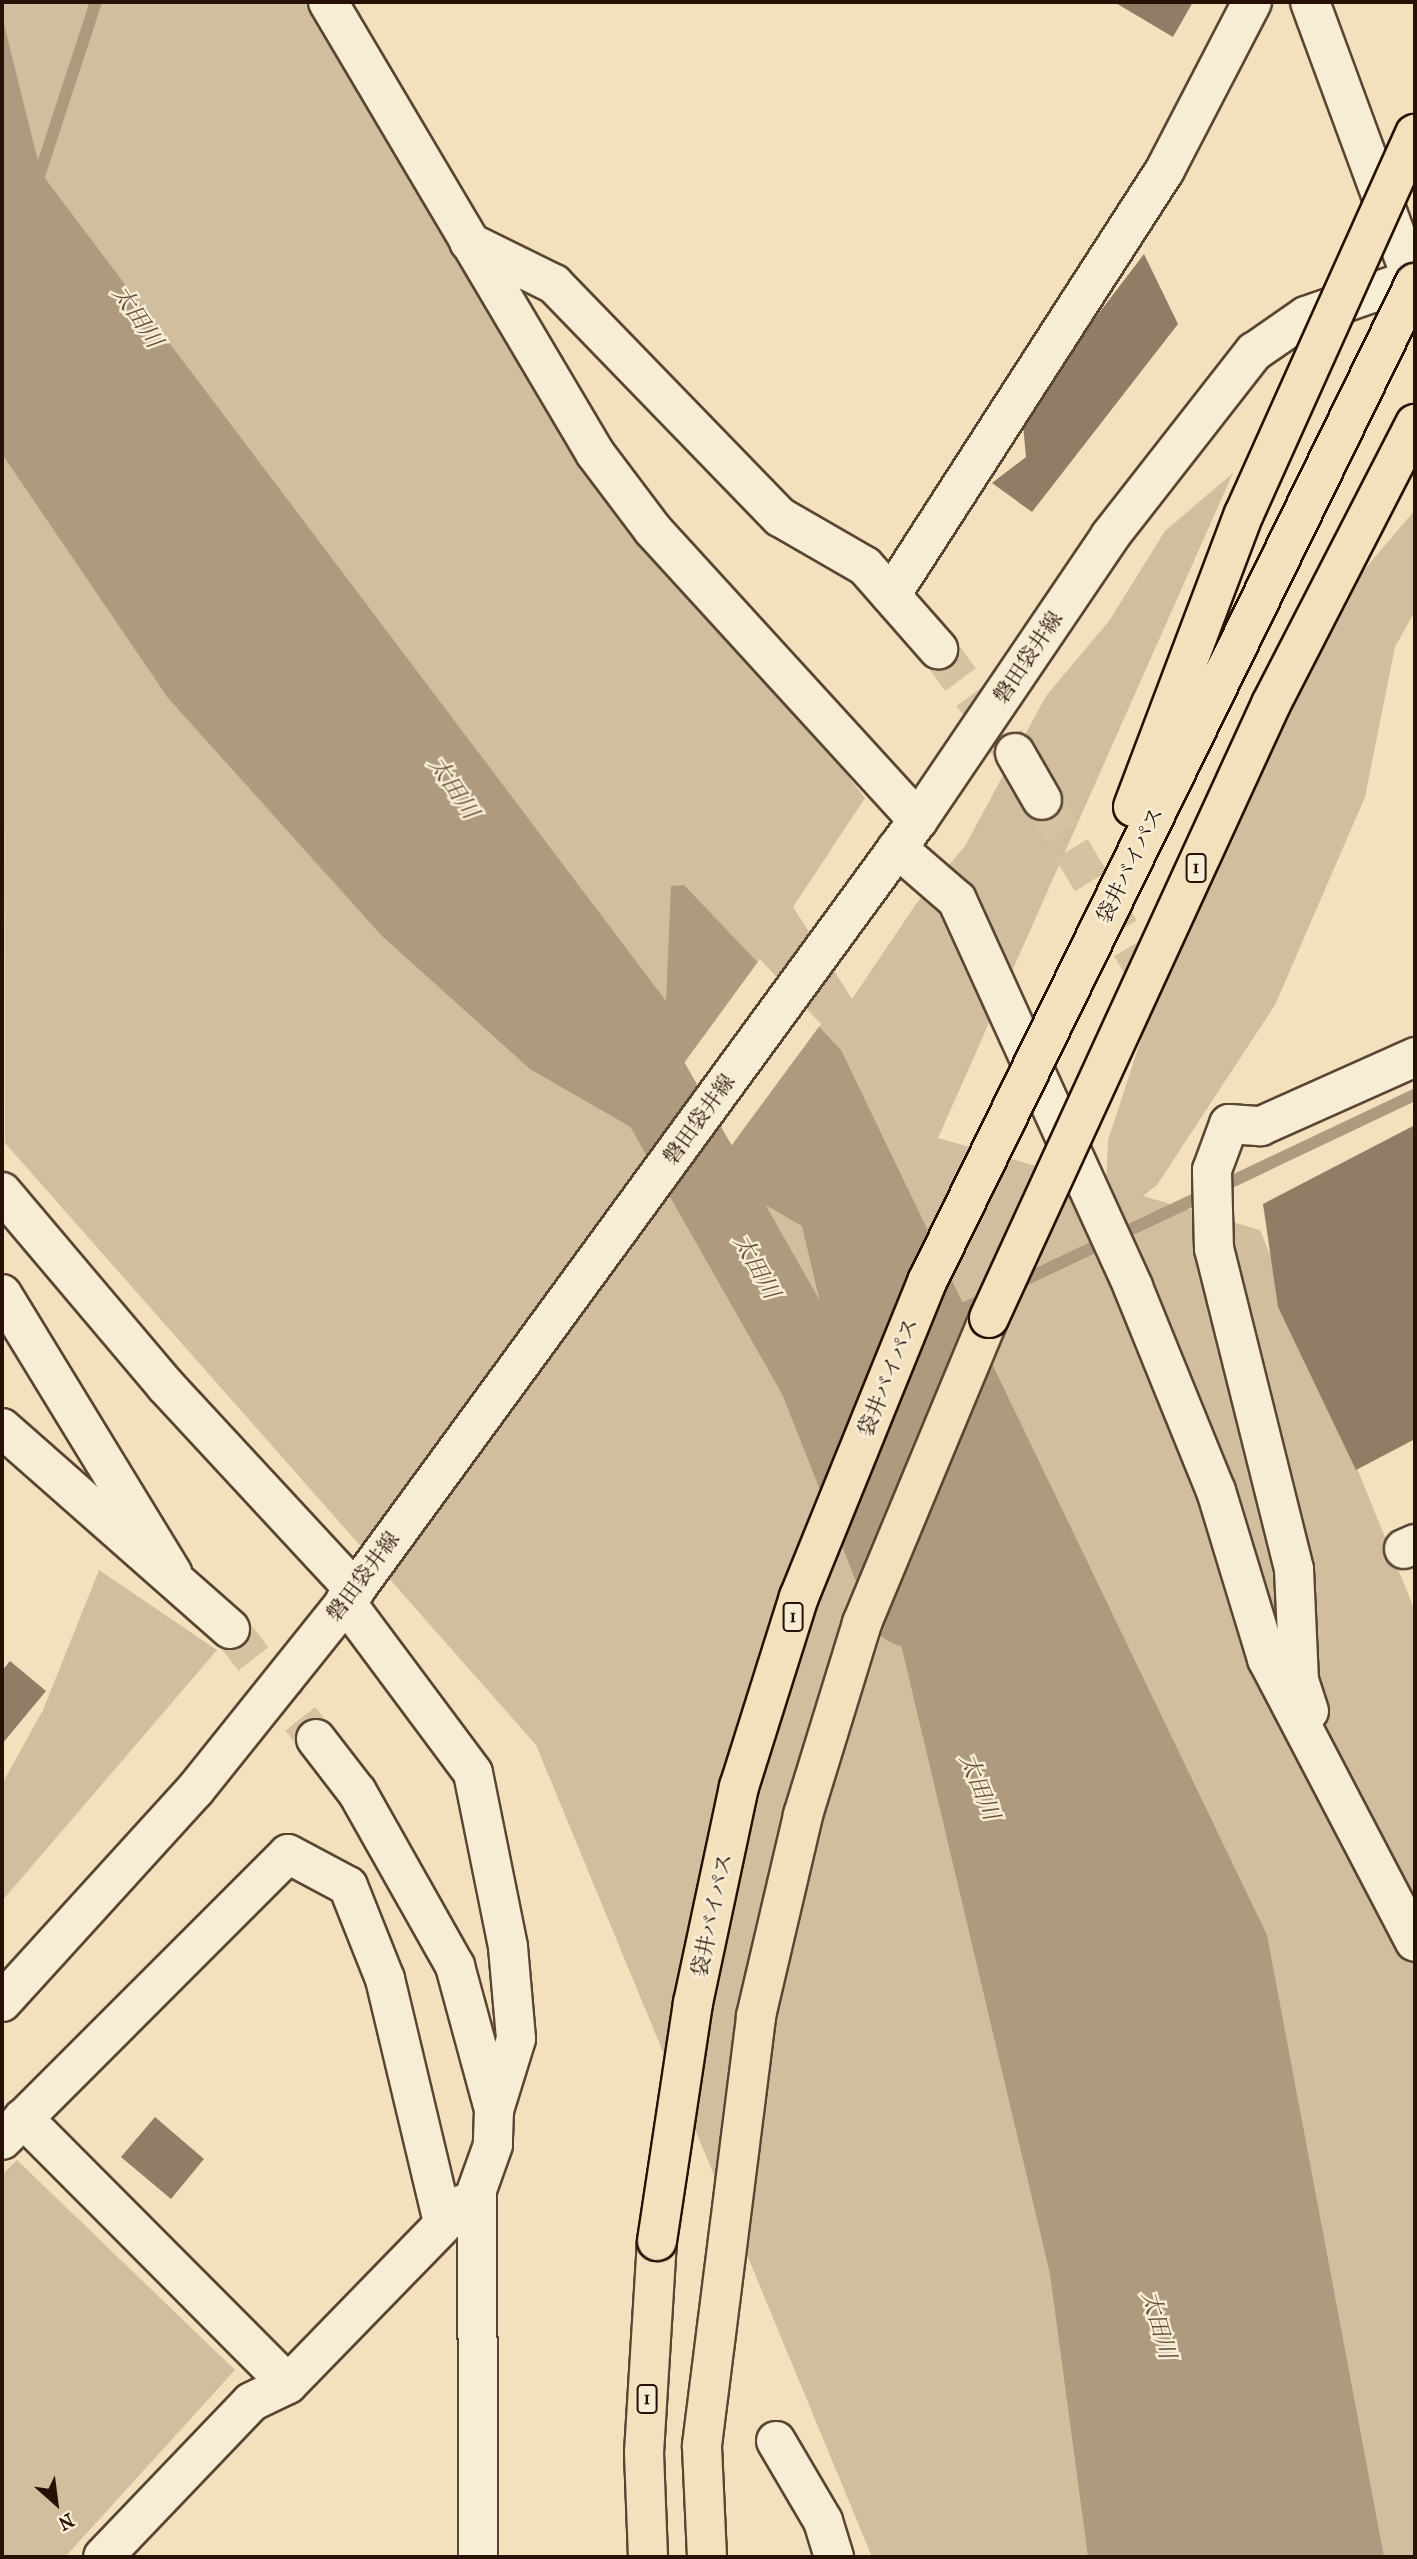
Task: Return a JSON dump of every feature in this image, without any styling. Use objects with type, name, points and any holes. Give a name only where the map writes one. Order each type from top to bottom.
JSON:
[{"type":"highway","name":"1","points":[[1048,1032],[1244,514],[1415,134]]},
{"type":"highway","name":"袋井バイパス","points":[[648,2557],[644,2453],[657,2241],[693,2003],[739,1787],[799,1597],[927,1282],[1414,282]]},
{"type":"highway","name":"1","points":[[707,2557],[702,2445],[756,2016],[803,1815],[862,1623],[989,1318],[1271,704],[1415,424]]},
{"type":"street","points":[[328,2],[595,453],[897,848],[957,900],[1133,1287],[1216,1490],[1267,1658],[1415,1941]]},
{"type":"street","points":[[891,595],[1165,170],[1252,2]]},
{"type":"street","points":[[1320,9],[1414,282]]},
{"type":"street","points":[[469,242],[554,284],[780,517],[864,566],[938,649]]},
{"type":"street","name":"磐田袋井線","points":[[2,2002],[195,1790],[359,1583],[897,848],[1110,536],[1254,352],[1307,316],[1414,282]]},
{"type":"street","points":[[1015,754],[1042,800]]},
{"type":"street","points":[[1329,1777],[1299,1681],[1294,1569],[1214,1249],[1212,1170],[1229,1124],[1261,1126],[1415,1057]]},
{"type":"street","points":[[2,1192],[165,1385],[359,1583],[474,1773],[508,1947],[516,2039],[494,2110],[492,2145],[477,2190],[478,2557]]},
{"type":"street","points":[[2,1294],[172,1573]]},
{"type":"street","points":[[2,1428],[172,1573],[230,1629]]},
{"type":"street","points":[[316,1739],[357,1792],[455,1966],[494,2110]]},
{"type":"street","points":[[288,2384],[12,2129],[288,1854],[348,1886],[385,1979],[443,2222]]},
{"type":"street","points":[[103,2557],[251,2402],[288,2384],[477,2190]]},
{"type":"street","points":[[776,2441],[823,2521],[834,2557]]},
{"type":"shaded area","points":[[2,2],[329,2],[595,453],[865,798],[793,907],[852,999],[916,904],[965,846],[1046,696],[1109,621],[1165,531],[1233,473],[938,1138],[1106,1186],[1108,1140],[1157,991],[1340,598],[1415,510],[1415,611],[1395,647],[1365,797],[1275,1005],[1157,1185],[1143,1196],[1260,1230],[1415,1611],[1415,2557],[872,2557],[536,1745],[5,1143]]},
{"type":"shaded area","points":[[99,1570],[217,1650],[2,1901],[2,1784],[43,1710]]},
{"type":"shaded area","points":[[17,2160],[235,2370],[65,2557],[2,2557],[2,2175]]},
{"type":"water","points":[[2,16],[41,173],[666,1001],[671,886],[684,885],[841,1050],[1267,1935],[1384,2557],[1088,2557],[1050,2274],[802,1226],[530,1069],[382,936],[168,698],[2,454]]},
{"type":"pier","points":[[760,959],[821,1024],[709,1176],[633,1133]]},
{"type":"building","points":[[1114,2],[1193,2],[1173,37]]},
{"type":"building","points":[[1144,254],[1178,324],[1032,512],[992,483],[1026,457],[1022,414]]},
{"type":"building","points":[[1415,1125],[1415,1439],[1356,1470],[1278,1307],[1263,1204]]},
{"type":"building","points":[[10,1661],[46,1691],[2,1744],[2,1671]]},
{"type":"building","points":[[155,2117],[204,2159],[171,2199],[121,2157]]},
{"type":"waterway","points":[[40,173],[96,2]]},
{"type":"waterway","name":"太田川","points":[[646,1075],[818,1378],[908,1607]]},
{"type":"waterway","points":[[1014,1285],[1415,1095]]},
{"type":"waterway","points":[[950,1315],[988,1297]]},
{"type":"waterway","points":[[818,1378],[849,1363]]},
{"type":"tunnel","points":[[938,649],[1015,753]]},
{"type":"tunnel","points":[[1042,800],[1157,991]]},
{"type":"tunnel","points":[[230,1629],[316,1739]]}]
